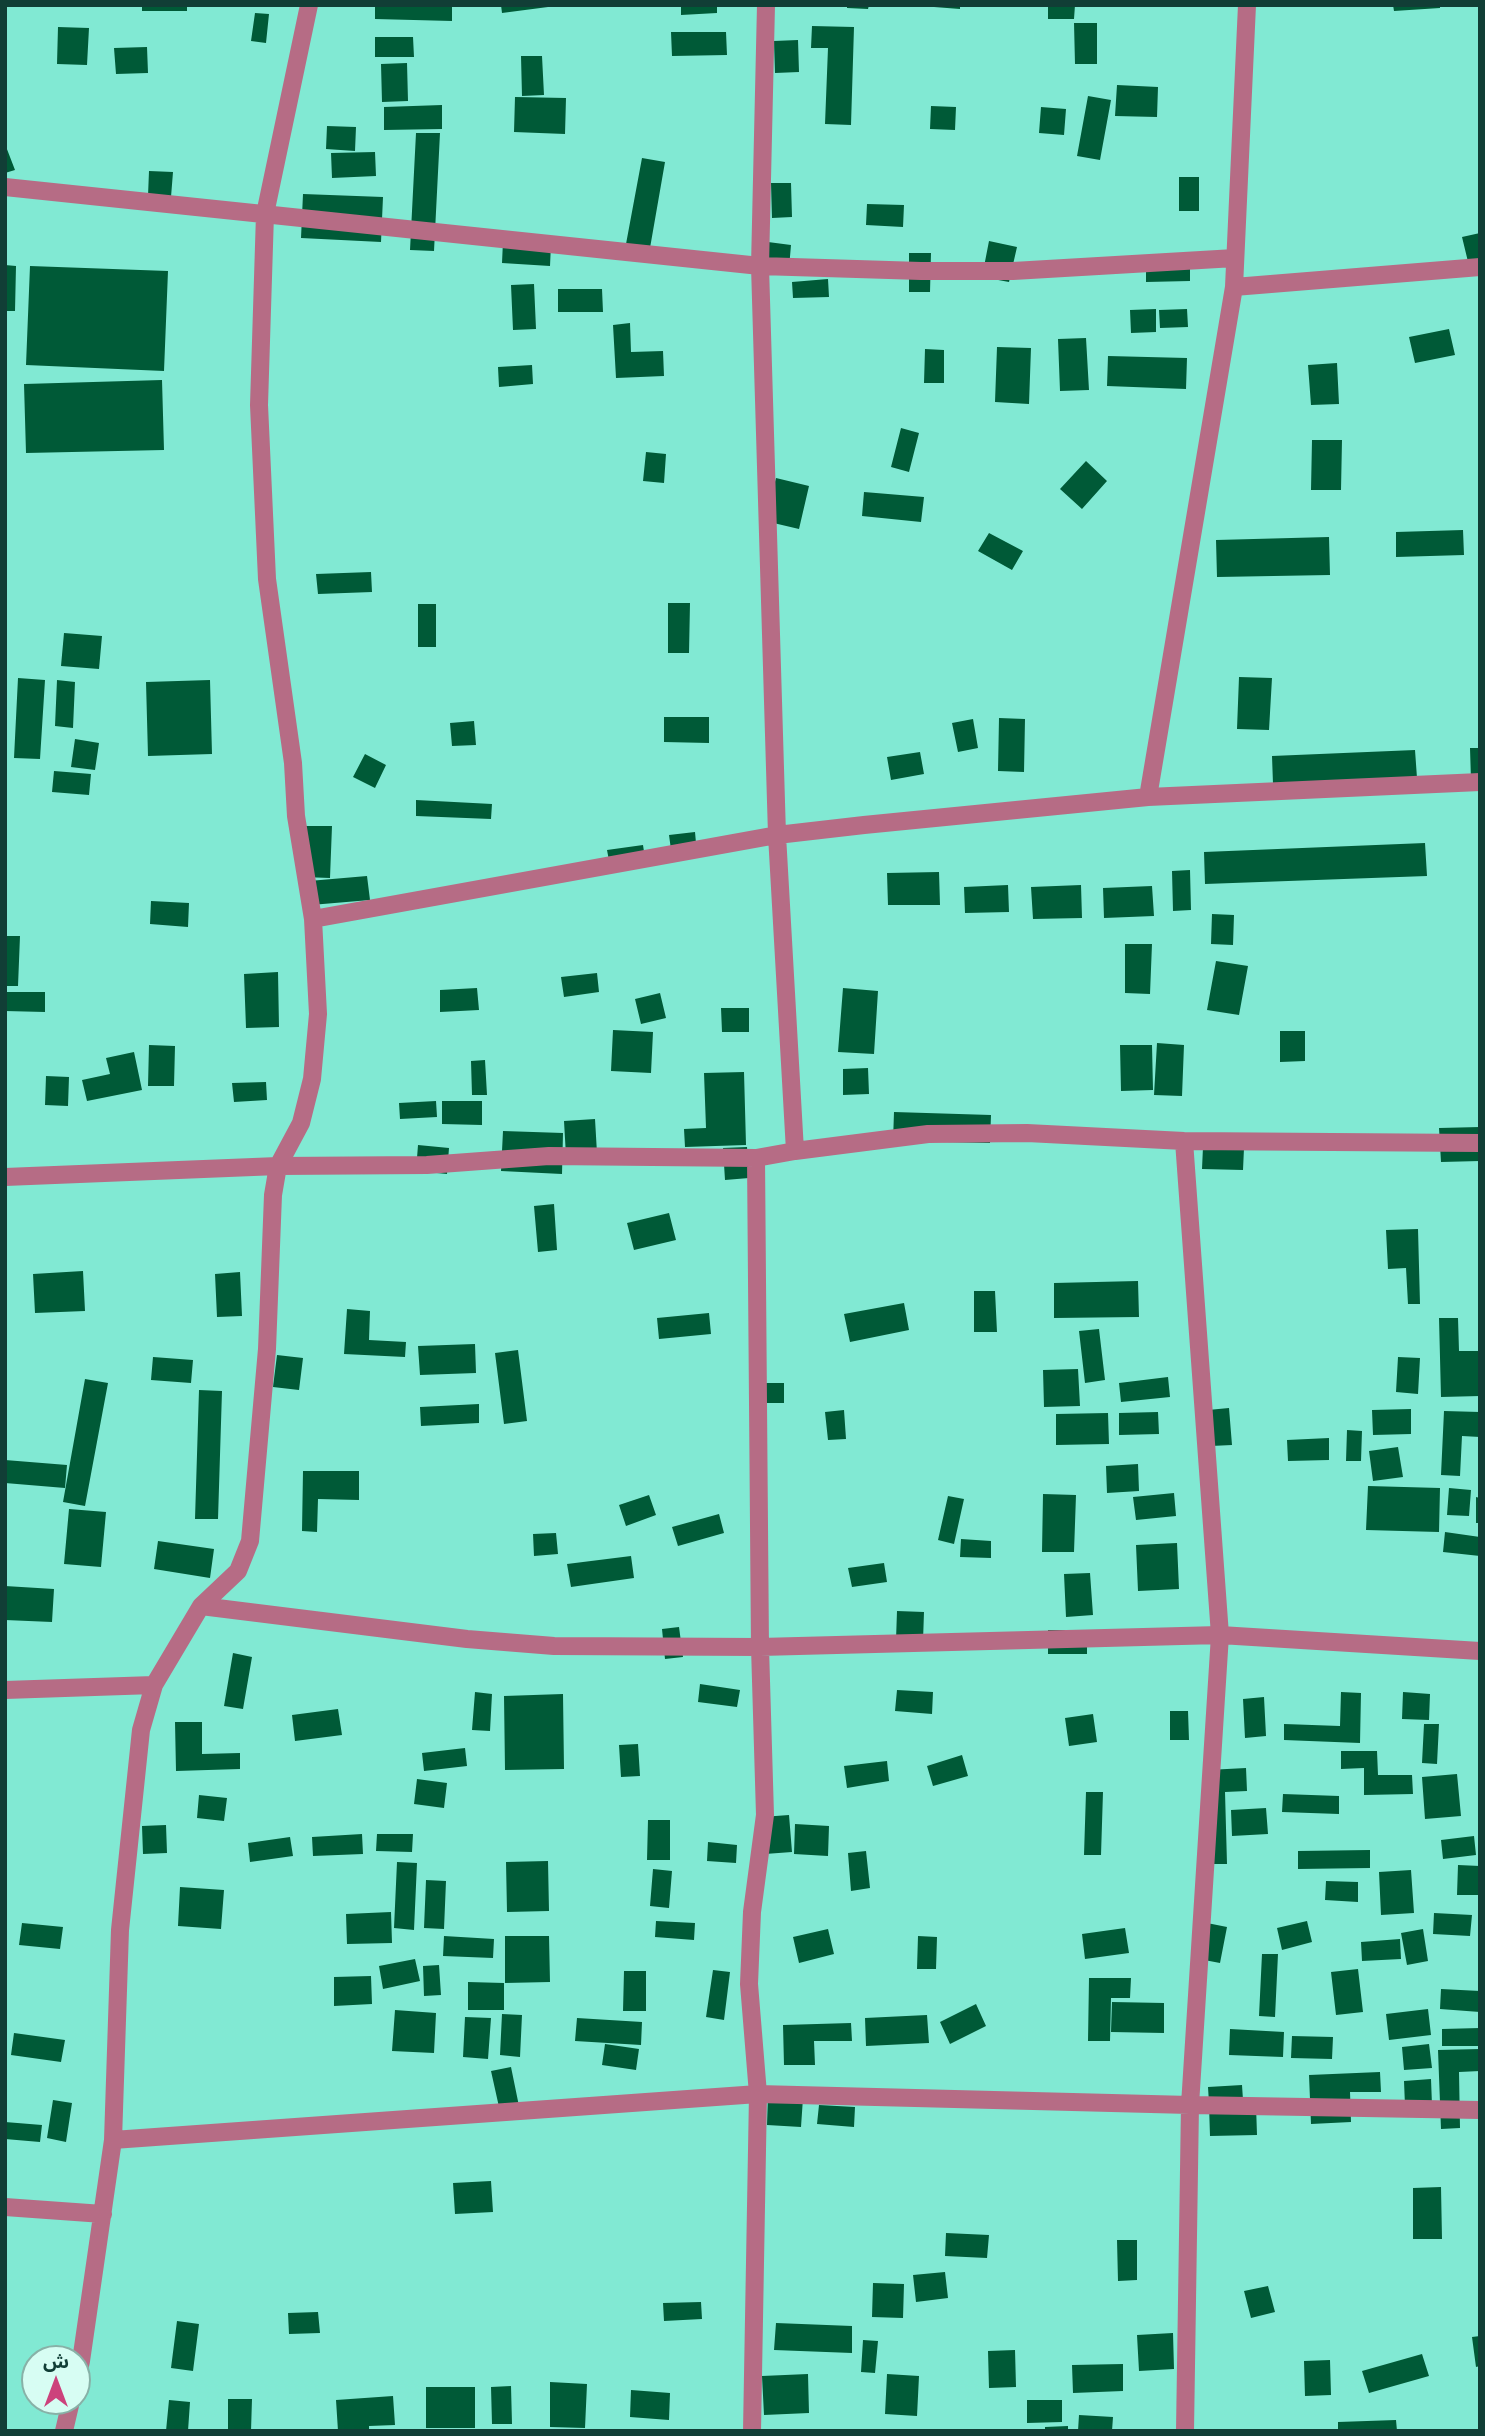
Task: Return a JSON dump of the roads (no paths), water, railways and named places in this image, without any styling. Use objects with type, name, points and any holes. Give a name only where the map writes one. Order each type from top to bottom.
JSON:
[{"type":"street","points":[[82,2345],[113,2140],[120,1930],[141,1730],[154,1685],[201,1606],[238,1571],[250,1541],[267,1349],[273,1195],[278,1166],[301,1124],[312,1079],[318,1014],[313,919],[296,816],[293,763],[267,579],[259,405],[265,214],[309,5]]},
{"type":"street","points":[[766,5],[760,267],[777,835],[795,1151]]},
{"type":"street","points":[[1147,797],[1234,287],[1247,5]]},
{"type":"street","points":[[5,187],[760,267],[1013,271],[1235,258]]},
{"type":"street","points":[[1234,287],[1480,267]]},
{"type":"street","points":[[313,919],[777,835],[1147,797],[1480,782]]},
{"type":"street","points":[[5,1177],[278,1166],[427,1165],[549,1156],[756,1158],[928,1134],[1027,1133],[1184,1141],[1480,1143]]},
{"type":"street","points":[[1184,1141],[1220,1635],[1190,2105],[1185,2431]]},
{"type":"street","points":[[751,2431],[758,2094],[749,1984],[752,1912],[765,1815],[760,1647],[756,1158]]},
{"type":"street","points":[[201,1606],[467,1639],[541,1645],[760,1647],[1220,1635],[1480,1651]]},
{"type":"street","points":[[5,1690],[154,1685]]},
{"type":"street","points":[[113,2140],[758,2094],[1480,2110]]},
{"type":"street","points":[[5,2207],[103,2214]]}]
